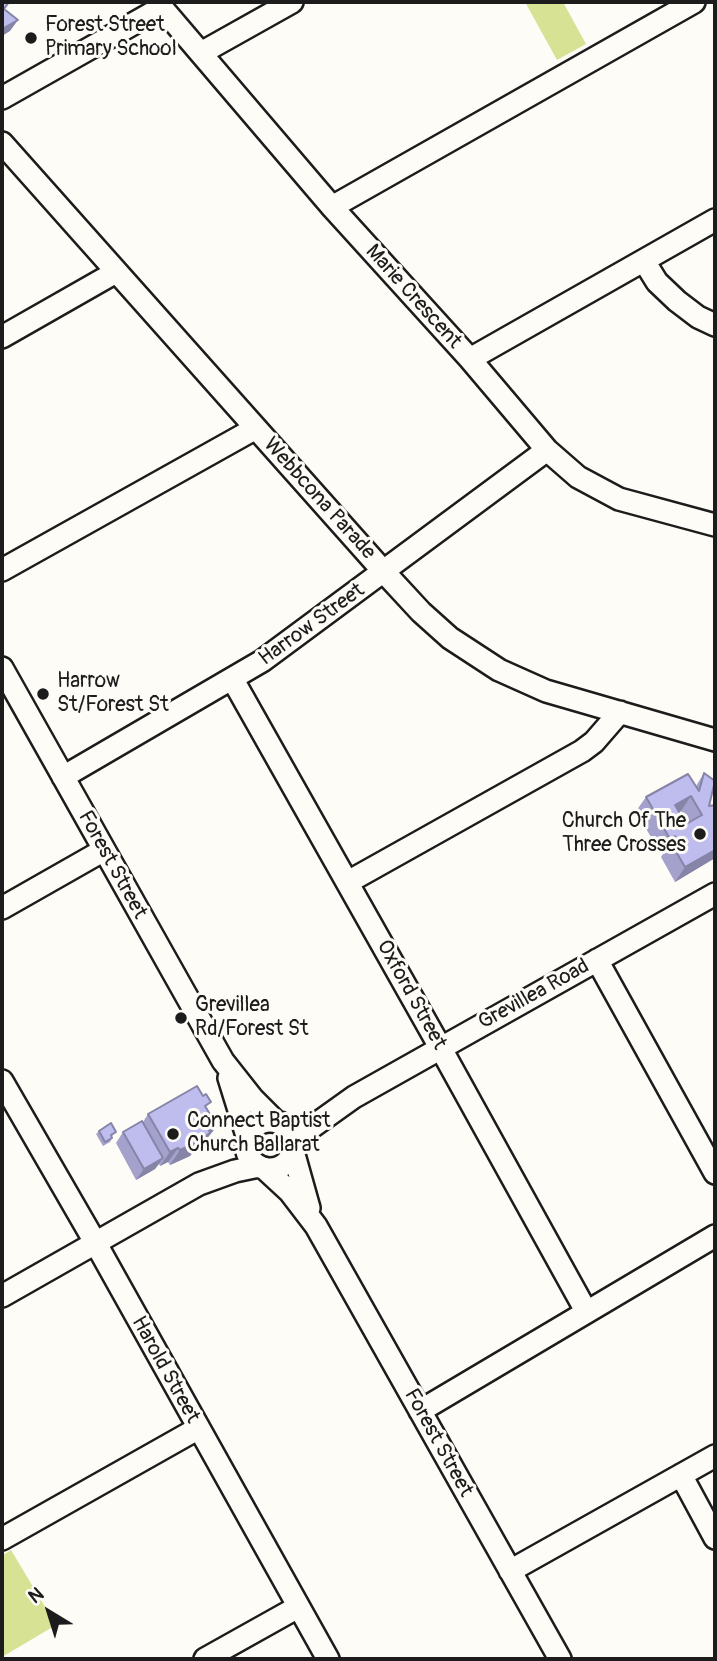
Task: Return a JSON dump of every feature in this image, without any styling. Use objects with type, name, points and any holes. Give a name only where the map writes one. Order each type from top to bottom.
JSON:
[{"type":"street","points":[[201,53],[292,2]]},
{"type":"street","points":[[332,206],[694,2]]},
{"type":"street","points":[[2,98],[159,5]]},
{"type":"street","name":"Marie Crescent","points":[[159,5],[547,450],[578,477],[619,499],[715,526]]},
{"type":"street","name":"Webbcona Parade","points":[[2,143],[384,572],[437,627],[481,660],[546,691],[715,740]]},
{"type":"street","points":[[470,359],[715,220]]},
{"type":"street","points":[[644,261],[657,282],[677,301],[698,317],[715,325]]},
{"type":"street","points":[[2,337],[116,272]]},
{"type":"street","points":[[2,570],[256,428]]},
{"type":"street","name":"Harrow Street","points":[[63,777],[262,662],[547,450]]},
{"type":"street","name":"Forest Street","points":[[2,668],[223,1061]]},
{"type":"street","name":"Oxford Street","points":[[233,680],[586,1311]]},
{"type":"street","points":[[348,882],[582,751],[594,742],[620,712]]},
{"type":"street","points":[[2,908],[104,850]]},
{"type":"street","name":"Grevillea Road","points":[[199,1184],[235,1171],[262,1167],[271,1169],[282,1165],[320,1121],[354,1097],[715,894]]},
{"type":"street","points":[[597,960],[715,1173]]},
{"type":"street","points":[[223,1061],[253,1099],[291,1133],[294,1149]]},
{"type":"street","points":[[223,1061],[240,1108],[248,1154],[262,1167]]},
{"type":"street","name":"Harold Street","points":[[2,1081],[328,1659]]},
{"type":"street","name":"Grevillea Road","points":[[2,1296],[199,1184],[227,1162],[257,1124],[314,1114],[354,1097]]},
{"type":"street","name":"Forest Street","points":[[294,1149],[302,1187],[316,1226]]},
{"type":"street","name":"Forest Street","points":[[262,1167],[290,1192],[316,1226],[560,1659]]},
{"type":"street","points":[[420,1411],[715,1236]]},
{"type":"street","points":[[2,1539],[197,1429]]},
{"type":"street","points":[[510,1571],[715,1456]]},
{"type":"street","points":[[681,1475],[715,1538]]},
{"type":"street","points":[[205,1659],[298,1606]]},
{"type":"green space","points":[[525,2],[563,2],[586,44],[557,60]]},
{"type":"green space","points":[[11,1550],[56,1625],[2,1657],[2,1556]]},
{"type":"building","points":[[2,2],[9,2],[4,9],[18,20],[2,29]]},
{"type":"building","points":[[704,773],[715,781],[709,806],[715,805],[715,850],[685,867],[671,843],[677,839],[675,836],[670,839],[646,797],[688,774],[699,791]],"holes":[[[691,796],[702,815],[686,824],[675,805]]]},
{"type":"building","name":"Connect Baptist Church Ballarat","points":[[197,1086],[211,1102],[205,1106],[217,1126],[209,1130],[210,1133],[200,1141],[170,1152],[148,1114]]},
{"type":"building","points":[[142,1121],[163,1158],[144,1169],[123,1132]]},
{"type":"building","points":[[111,1123],[116,1132],[105,1142],[99,1131]]},
{"type":"place","name":"Forest Street Primary School","points":[[31,38]]},
{"type":"place","name":"Harrow St/Forest St","points":[[43,694]]},
{"type":"place","name":"Church Of The Three Crosses","points":[[700,834]]},
{"type":"place","name":"Grevillea Rd/Forest St","points":[[181,1018]]},
{"type":"place","name":"Connect Baptist Church Ballarat","points":[[173,1134]]}]
